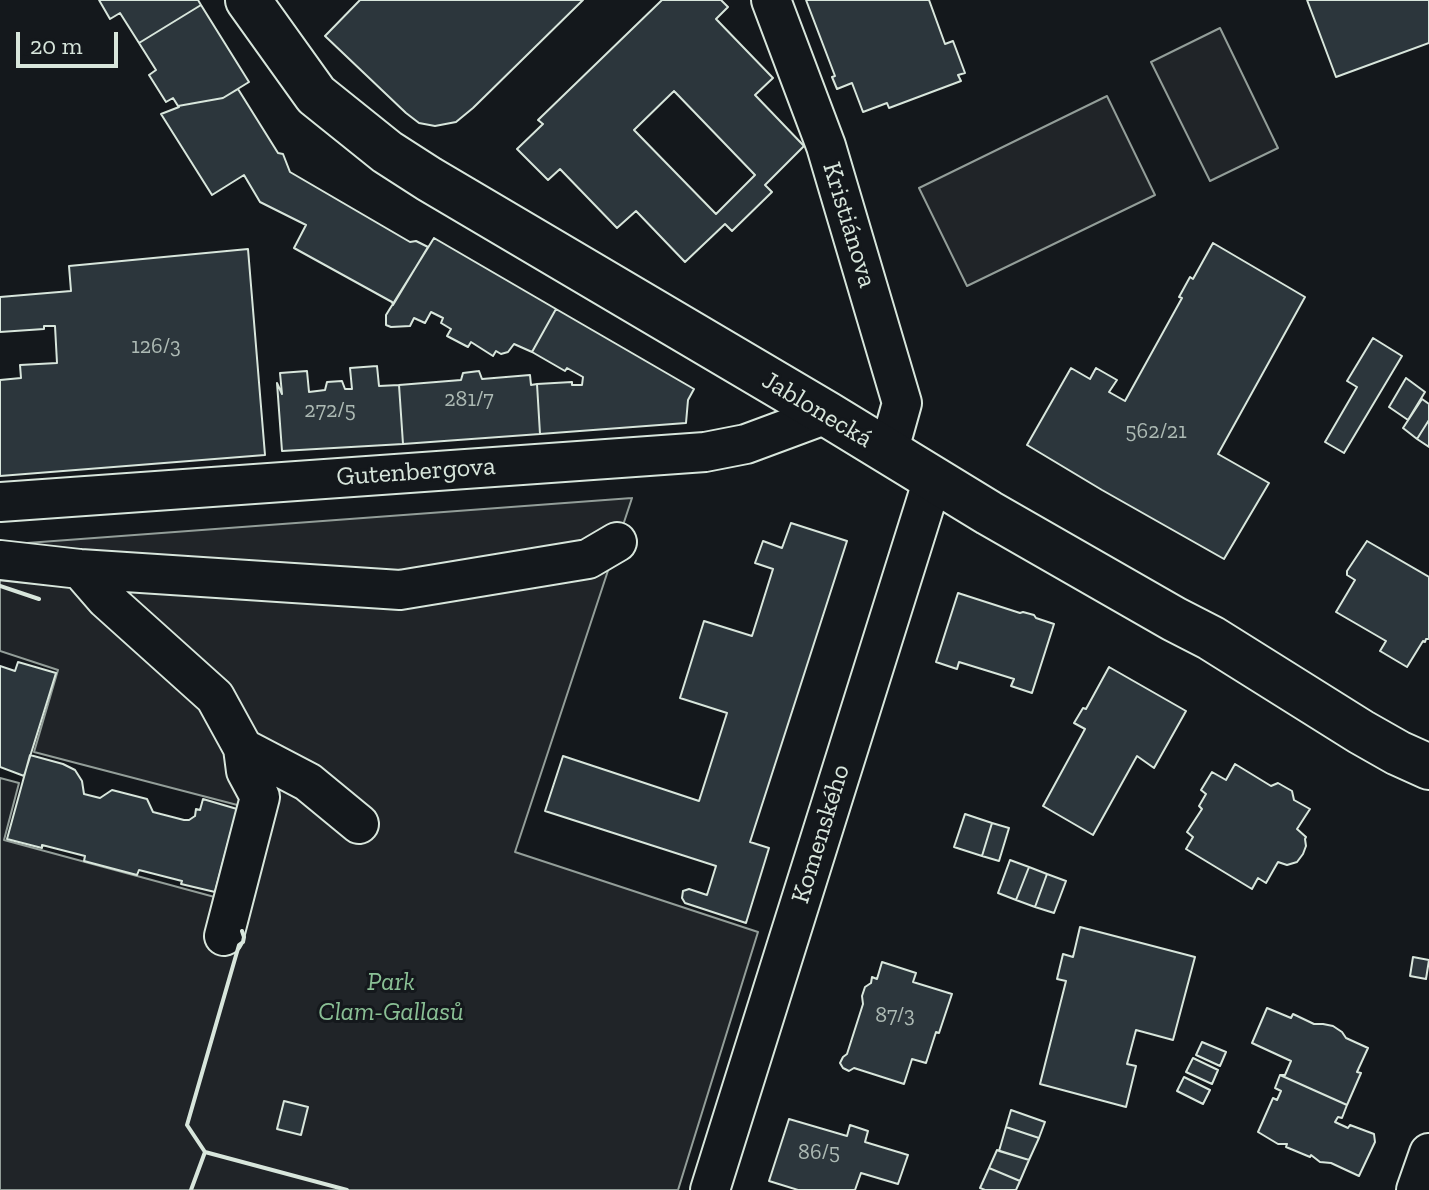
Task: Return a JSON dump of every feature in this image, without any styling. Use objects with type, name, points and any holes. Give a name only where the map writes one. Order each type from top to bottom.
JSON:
[{"type":"main road","name":"Jablonecká","points":[[248,0],[316,95],[387,152],[1059,554],[1211,638],[1361,732],[1429,767]]},
{"type":"street","name":"Kristiánova","points":[[771,0],[826,146],[902,403],[888,453]]},
{"type":"street","name":"Gutenbergova","points":[[0,502],[705,452],[746,444],[827,414]]},
{"type":"street","name":"Komenského","points":[[710,1190],[933,479]]},
{"type":"street","points":[[0,560],[80,569],[400,590],[588,559],[617,542]]},
{"type":"street","points":[[80,569],[106,599],[215,697],[243,748],[246,771],[260,797],[224,936]]},
{"type":"street","points":[[243,748],[308,782],[359,824]]},
{"type":"street","points":[[1416,1190],[1429,1153]]},
{"type":"green space","points":[[1220,28],[1278,148],[1210,181],[1151,62]]},
{"type":"green space","points":[[1107,96],[1155,195],[967,286],[919,188]]},
{"type":"green space","name":"Park Clam-Gallasů","points":[[632,498],[515,852],[758,932],[678,1190],[0,1190],[0,778],[19,783],[4,840],[222,899],[245,807],[34,752],[58,670],[0,651],[0,545]]},
{"type":"building","points":[[99,0],[198,0],[201,5],[139,43],[120,13],[110,19]]},
{"type":"building","points":[[360,0],[583,0],[473,108],[456,122],[435,126],[419,123],[406,113],[325,36]]},
{"type":"building","points":[[662,0],[721,0],[728,7],[716,19],[773,78],[755,95],[804,146],[765,185],[772,192],[732,231],[725,224],[685,262],[636,211],[617,228],[560,169],[548,180],[517,149],[543,124],[538,120]],"holes":[[[674,91],[755,175],[716,214],[634,130]]]},
{"type":"building","points":[[806,0],[929,0],[945,44],[953,41],[965,73],[958,75],[961,81],[889,108],[887,103],[863,112],[852,83],[837,89]]},
{"type":"building","points":[[1307,0],[1429,0],[1429,43],[1336,77]]},
{"type":"building","points":[[201,5],[249,82],[223,98],[178,106],[173,98],[166,102],[149,75],[156,70],[139,43]]},
{"type":"building","points":[[238,89],[278,153],[283,154],[290,172],[410,242],[416,241],[428,247],[393,305],[294,248],[306,225],[260,202],[244,175],[212,195],[161,114],[178,106],[223,98]]},
{"type":"building","points":[[434,238],[556,309],[532,352],[514,344],[508,352],[501,354],[496,351],[493,356],[471,342],[468,347],[447,336],[451,329],[441,323],[443,318],[431,312],[425,323],[414,318],[410,326],[386,325],[386,315]]},
{"type":"building","points":[[1213,243],[1305,297],[1218,454],[1269,483],[1224,559],[1027,445],[1071,368],[1090,379],[1096,368],[1117,380],[1109,392],[1125,401],[1182,298],[1179,297],[1190,277],[1193,279]]},
{"type":"building","points":[[248,249],[265,455],[0,476],[0,380],[21,378],[20,365],[57,363],[55,326],[0,332],[0,297],[71,291],[69,266]]},
{"type":"building","points":[[556,309],[694,389],[688,400],[686,423],[540,434],[537,384],[572,382],[572,385],[582,385],[583,377],[567,368],[565,371],[532,352]]},
{"type":"building","points":[[1373,338],[1402,356],[1344,453],[1325,442],[1357,387],[1347,381]]},
{"type":"building","points":[[377,366],[379,386],[399,385],[403,444],[282,451],[277,383],[282,394],[280,373],[307,371],[309,392],[325,390],[327,382],[342,381],[345,389],[352,389],[350,368]]},
{"type":"building","points":[[479,371],[482,379],[530,375],[531,385],[537,384],[540,434],[403,444],[399,385],[461,380],[463,373]]},
{"type":"building","points":[[1406,378],[1425,392],[1408,420],[1389,407]]},
{"type":"building","points":[[1422,399],[1429,404],[1429,420],[1417,439],[1403,428]]},
{"type":"building","points":[[1429,420],[1429,447],[1417,439]]},
{"type":"building","points":[[791,523],[847,541],[750,842],[769,848],[746,923],[685,903],[682,898],[683,891],[689,889],[707,895],[716,866],[545,811],[563,756],[699,801],[727,713],[680,698],[704,621],[752,636],[773,569],[755,563],[763,541],[782,548]]},
{"type":"building","points":[[1367,541],[1429,577],[1429,639],[1423,641],[1407,667],[1380,651],[1386,641],[1336,612],[1355,580],[1347,575],[1347,571]]},
{"type":"building","points":[[958,593],[1034,615],[1054,624],[1032,693],[1011,686],[1014,679],[959,662],[957,669],[936,662]]},
{"type":"building","points":[[18,662],[56,673],[24,776],[0,767],[0,666],[15,671]]},
{"type":"building","points":[[1109,667],[1186,711],[1154,768],[1137,756],[1093,835],[1043,806],[1085,729],[1074,723],[1083,708],[1086,709]]},
{"type":"building","points":[[30,755],[75,770],[82,781],[84,794],[100,798],[112,790],[147,799],[153,812],[189,820],[195,816],[196,809],[200,810],[203,799],[237,809],[215,892],[139,870],[137,875],[84,861],[85,856],[42,845],[42,848],[7,839]]},
{"type":"building","points":[[1235,764],[1271,786],[1278,783],[1292,791],[1294,800],[1310,809],[1297,829],[1306,837],[1303,854],[1297,862],[1287,865],[1278,862],[1266,883],[1258,878],[1252,889],[1186,849],[1193,837],[1187,832],[1202,809],[1199,806],[1206,794],[1201,790],[1212,772],[1226,780]]},
{"type":"building","points":[[965,814],[992,823],[982,856],[954,847]]},
{"type":"building","points":[[992,823],[1009,828],[999,861],[982,856]]},
{"type":"building","points":[[1010,860],[1029,867],[1016,900],[998,893]]},
{"type":"building","points":[[1029,867],[1047,874],[1035,907],[1016,900]]},
{"type":"building","points":[[1047,874],[1066,881],[1054,913],[1035,907]]},
{"type":"building","points":[[1080,927],[1195,957],[1173,1040],[1136,1030],[1127,1064],[1136,1066],[1126,1107],[1040,1084],[1066,981],[1057,979],[1063,954],[1073,957]]},
{"type":"building","points":[[1413,957],[1429,960],[1426,979],[1410,976]]},
{"type":"building","points":[[882,962],[916,973],[913,982],[952,994],[926,1063],[912,1059],[904,1084],[854,1068],[849,1071],[840,1063],[847,1054],[863,1004],[865,987],[871,983],[872,977],[877,979]]},
{"type":"building","points":[[1267,1008],[1291,1018],[1293,1014],[1314,1024],[1333,1026],[1346,1038],[1368,1048],[1347,1105],[1280,1075],[1285,1075],[1291,1061],[1252,1043]]},
{"type":"building","points":[[1202,1042],[1226,1052],[1220,1066],[1196,1055]]},
{"type":"building","points":[[1193,1058],[1218,1070],[1212,1084],[1186,1072]]},
{"type":"building","points":[[1280,1075],[1347,1105],[1342,1118],[1338,1117],[1335,1122],[1374,1134],[1375,1142],[1359,1176],[1286,1147],[1287,1144],[1278,1144],[1258,1132],[1273,1098],[1277,1100],[1281,1091],[1275,1088]]},
{"type":"building","points":[[1184,1077],[1210,1090],[1203,1104],[1177,1091]]},
{"type":"building","points":[[284,1101],[308,1107],[301,1135],[277,1129]]},
{"type":"building","points":[[1011,1110],[1045,1122],[1039,1138],[1006,1127]]},
{"type":"building","points":[[789,1119],[847,1136],[850,1125],[868,1131],[865,1142],[908,1155],[898,1184],[861,1173],[855,1190],[798,1190],[769,1181]]},
{"type":"building","points":[[1006,1127],[1039,1138],[1029,1160],[999,1151]]},
{"type":"building","points":[[997,1150],[1029,1160],[1020,1181],[989,1168]]},
{"type":"building","points":[[989,1168],[1020,1181],[1016,1190],[980,1188]]},
{"type":"wall","points":[[0,586],[39,599]]},
{"type":"wall","points":[[242,931],[243,942],[239,945],[187,1125],[205,1152],[347,1190]]},
{"type":"wall","points":[[191,1190],[205,1152]]}]
